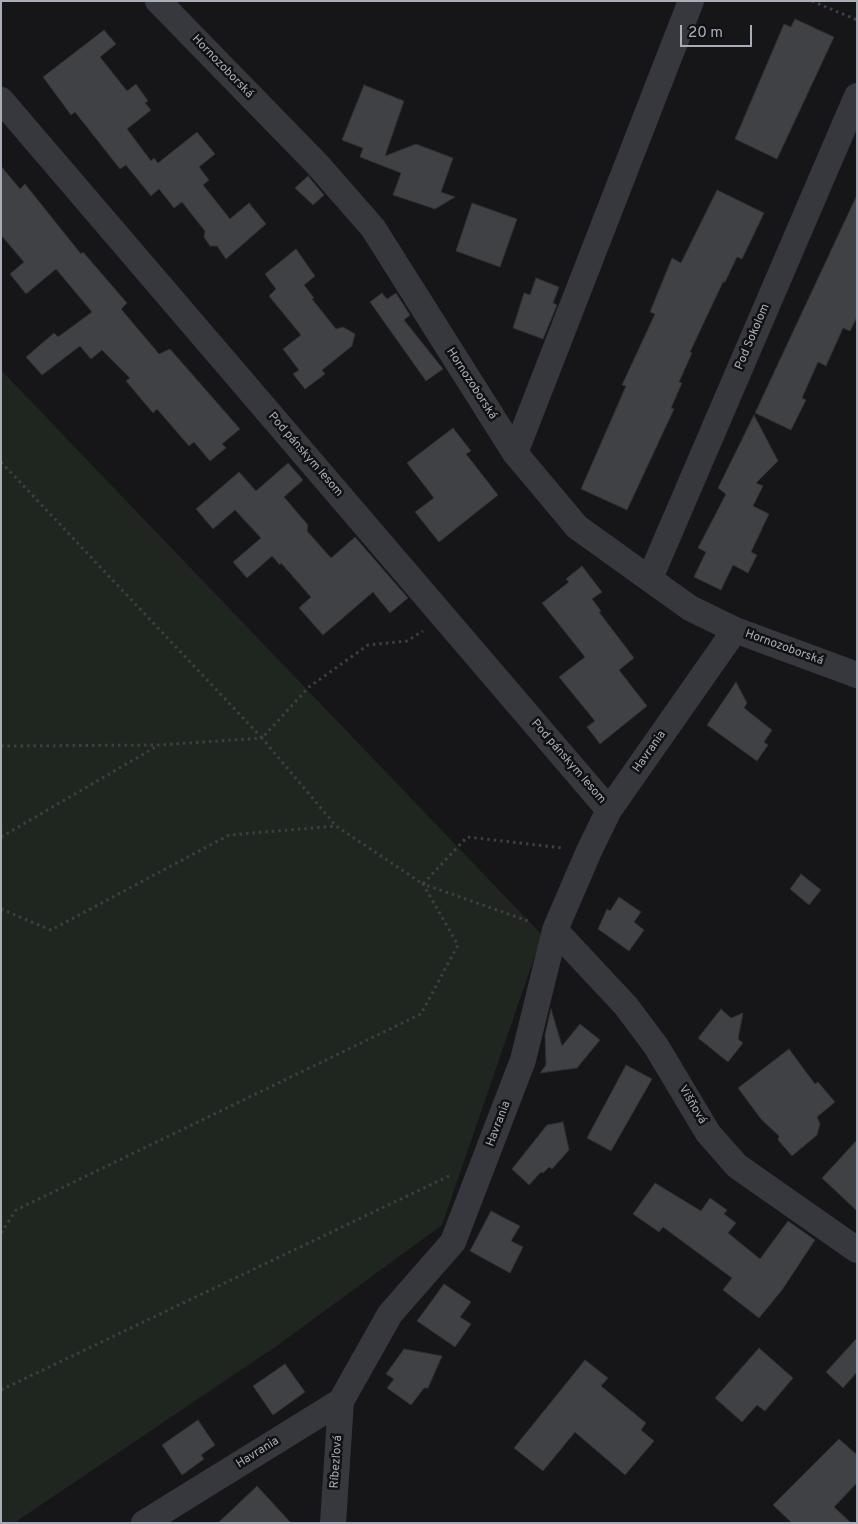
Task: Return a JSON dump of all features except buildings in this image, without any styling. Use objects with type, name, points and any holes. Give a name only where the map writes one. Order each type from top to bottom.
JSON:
[{"type":"street","name":"Hornozoborská","points":[[158,1],[317,164],[373,228],[515,453],[577,527],[690,608],[735,630],[857,675]]},
{"type":"street","points":[[515,453],[646,119],[690,1]]},
{"type":"street","name":"Pod Sokolom","points":[[650,578],[857,96]]},
{"type":"street","name":"Pod pánskym lesom","points":[[1,100],[609,810]]},
{"type":"street","name":"Havrania","points":[[144,1523],[341,1401],[390,1314],[453,1242],[523,1060],[555,930],[589,851],[609,810],[735,630]]},
{"type":"street","name":"Višňová","points":[[555,930],[626,1006],[656,1046],[708,1133],[737,1166],[857,1250]]},
{"type":"street","name":"Ríbezľová","points":[[333,1523],[341,1401]]},
{"type":"path","points":[[812,1],[857,20]]},
{"type":"path","points":[[1,462],[262,738],[336,826],[424,884],[555,930]]},
{"type":"path","points":[[1,746],[159,745],[262,738],[309,687],[368,645],[407,641],[445,618]]},
{"type":"path","points":[[1,837],[159,745]]},
{"type":"path","points":[[1,909],[51,930],[229,835],[336,826]]},
{"type":"path","points":[[424,884],[467,837],[589,851]]},
{"type":"path","points":[[1,1233],[16,1210],[421,1014],[458,945],[424,884]]},
{"type":"path","points":[[1,1390],[485,1159]]},
{"type":"shaded area","points":[[1,370],[542,935],[442,1225],[278,1345],[14,1523],[1,1523]]}]
